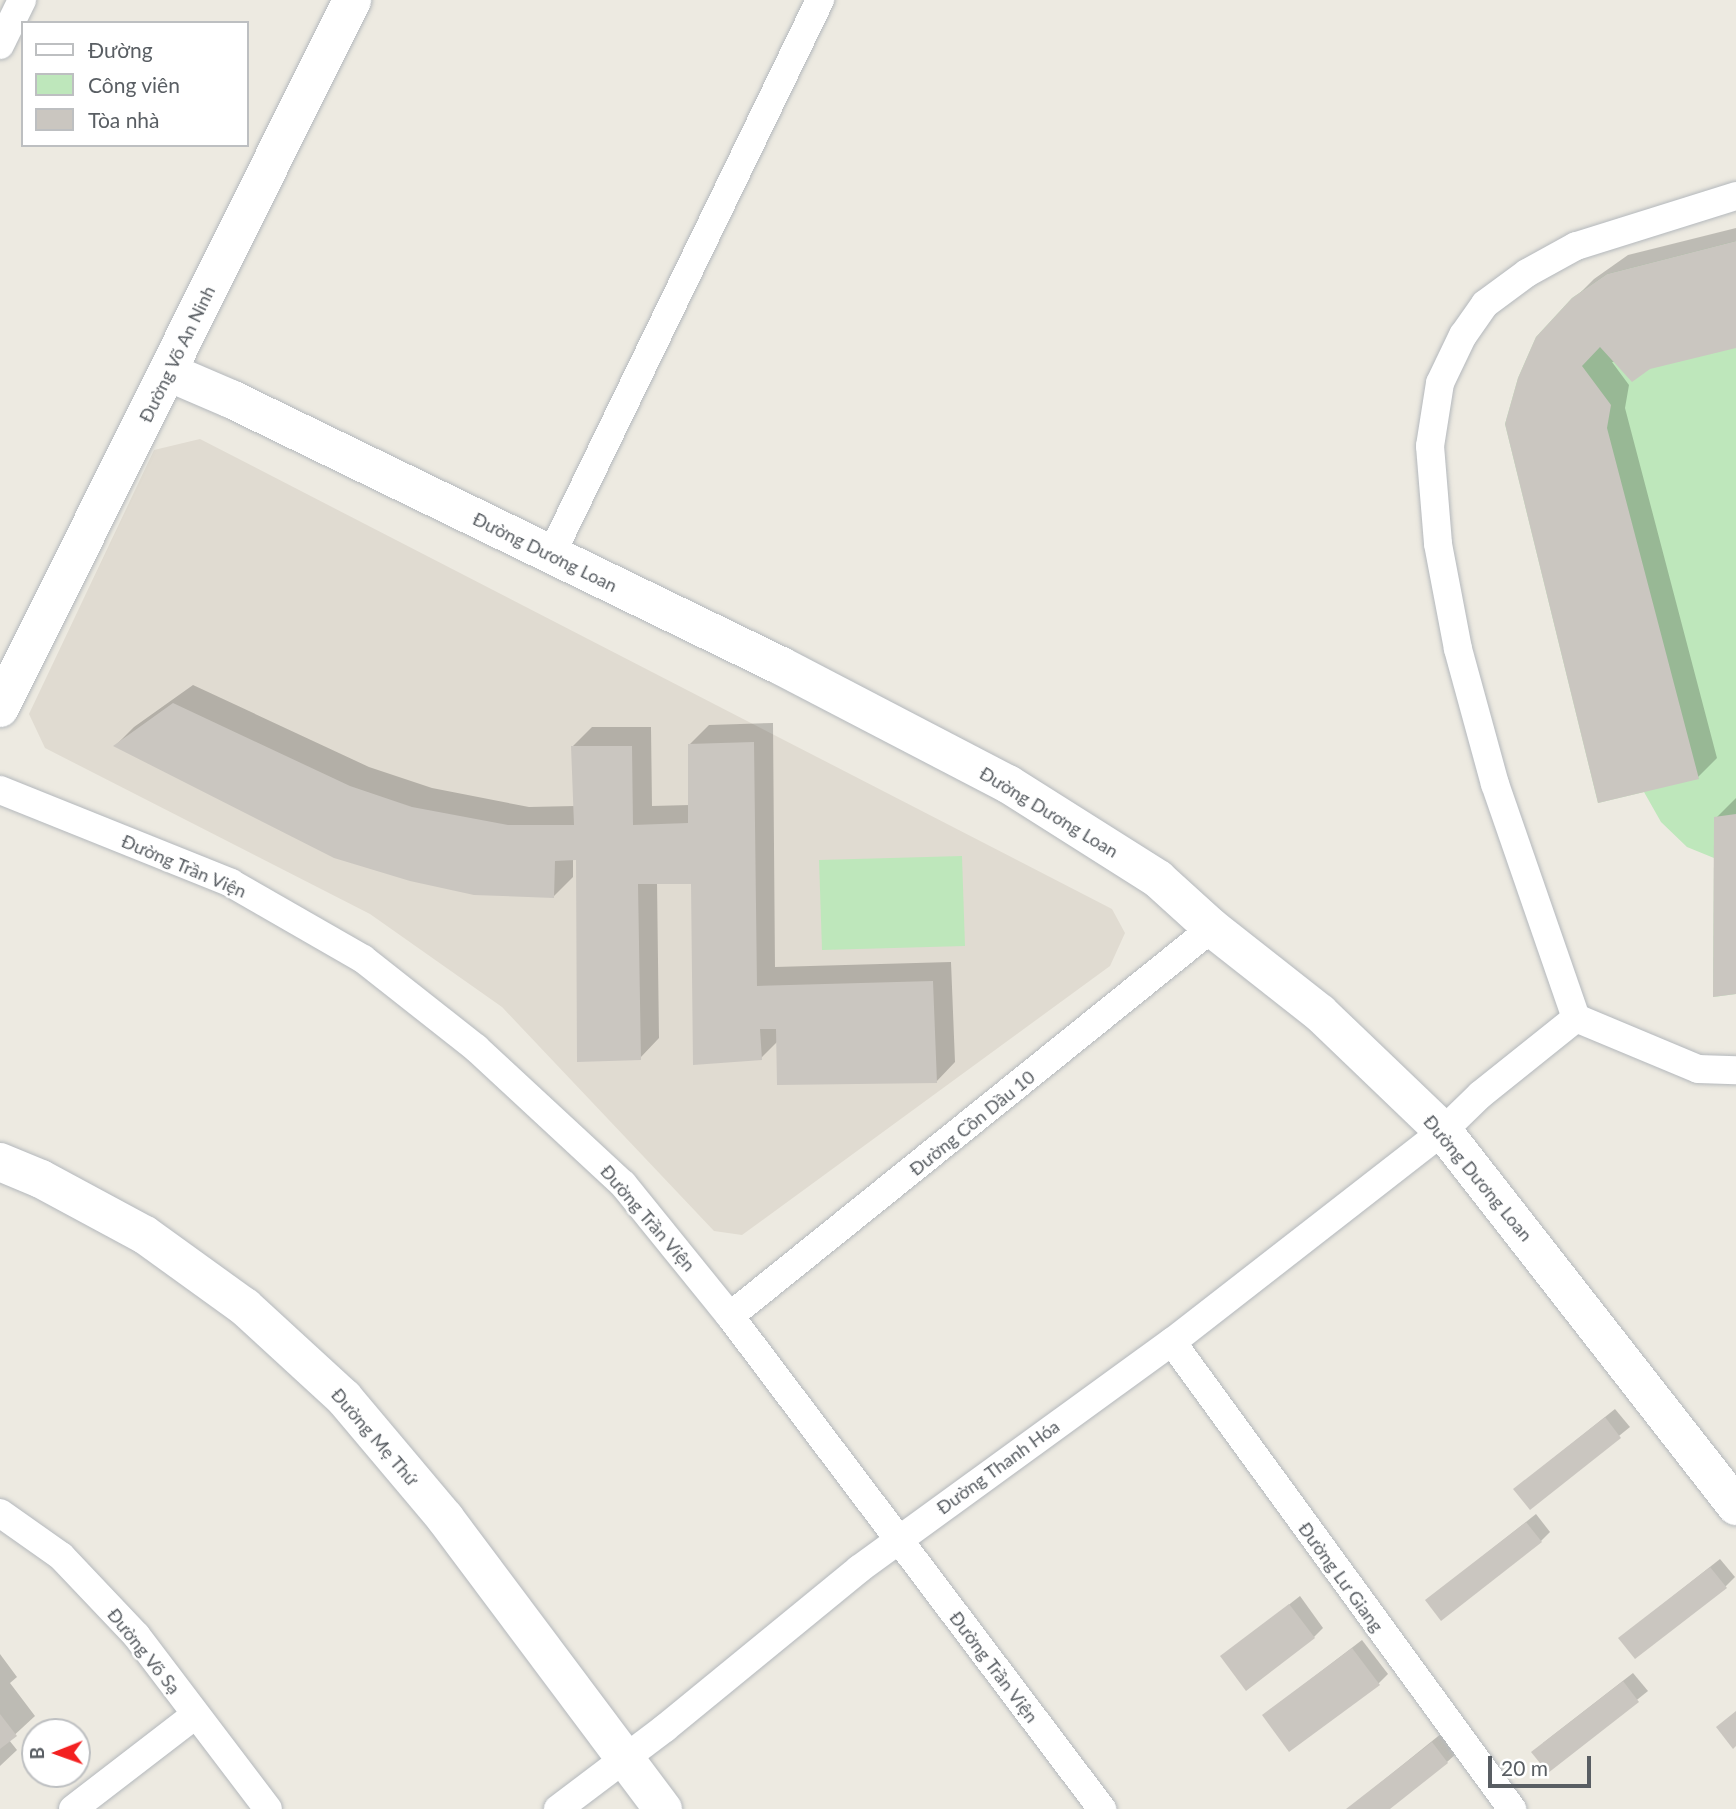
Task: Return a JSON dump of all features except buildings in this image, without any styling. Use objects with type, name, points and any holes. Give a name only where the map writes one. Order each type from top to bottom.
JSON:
[{"type":"street","points":[[0,45],[22,0]]},
{"type":"street","name":"Đường Võ An Ninh","points":[[0,708],[352,0]]},
{"type":"street","points":[[551,555],[820,0]]},
{"type":"street","points":[[1736,196],[1576,246],[1527,273],[1485,304],[1463,335],[1440,383],[1430,446],[1438,544],[1458,649],[1495,784],[1576,1018],[1698,1069],[1736,1070]]},
{"type":"street","name":"Đường Dương Loan","points":[[168,372],[781,666],[1008,784],[1158,879],[1212,928],[1320,1013],[1443,1131],[1736,1506]]},
{"type":"street","name":"Đường Trần Viện","points":[[0,790],[231,883],[363,959],[476,1048],[623,1184],[730,1316],[1102,1809]]},
{"type":"street","name":"Đường Cồn Dầu 10","points":[[730,1316],[1212,928]]},
{"type":"street","name":"Đường Thanh Hóa","points":[[558,1809],[898,1541],[1172,1342],[1443,1131],[1480,1095],[1576,1018]]},
{"type":"street","name":"Đường Mẹ Thứ","points":[[0,1162],[41,1179],[145,1235],[245,1307],[344,1398],[445,1518],[663,1809]]},
{"type":"street","name":"Đường Lư Giang","points":[[1172,1342],[1512,1809]]},
{"type":"street","name":"Đường Võ Sạ","points":[[0,1513],[61,1556],[136,1634],[268,1809]]},
{"type":"street","points":[[73,1809],[195,1715]]},
{"type":"shaded area","points":[[200,439],[1112,909],[1125,933],[1110,966],[742,1235],[714,1231],[502,1007],[370,914],[45,748],[29,714],[154,450]]},
{"type":"green space","points":[[1736,241],[1736,994],[1713,997],[1714,858],[1687,847],[1661,822],[1644,792],[1598,803],[1505,424],[1518,378],[1536,337],[1572,298],[1607,274]]},
{"type":"green space","points":[[962,856],[965,946],[822,950],[819,860]]}]
